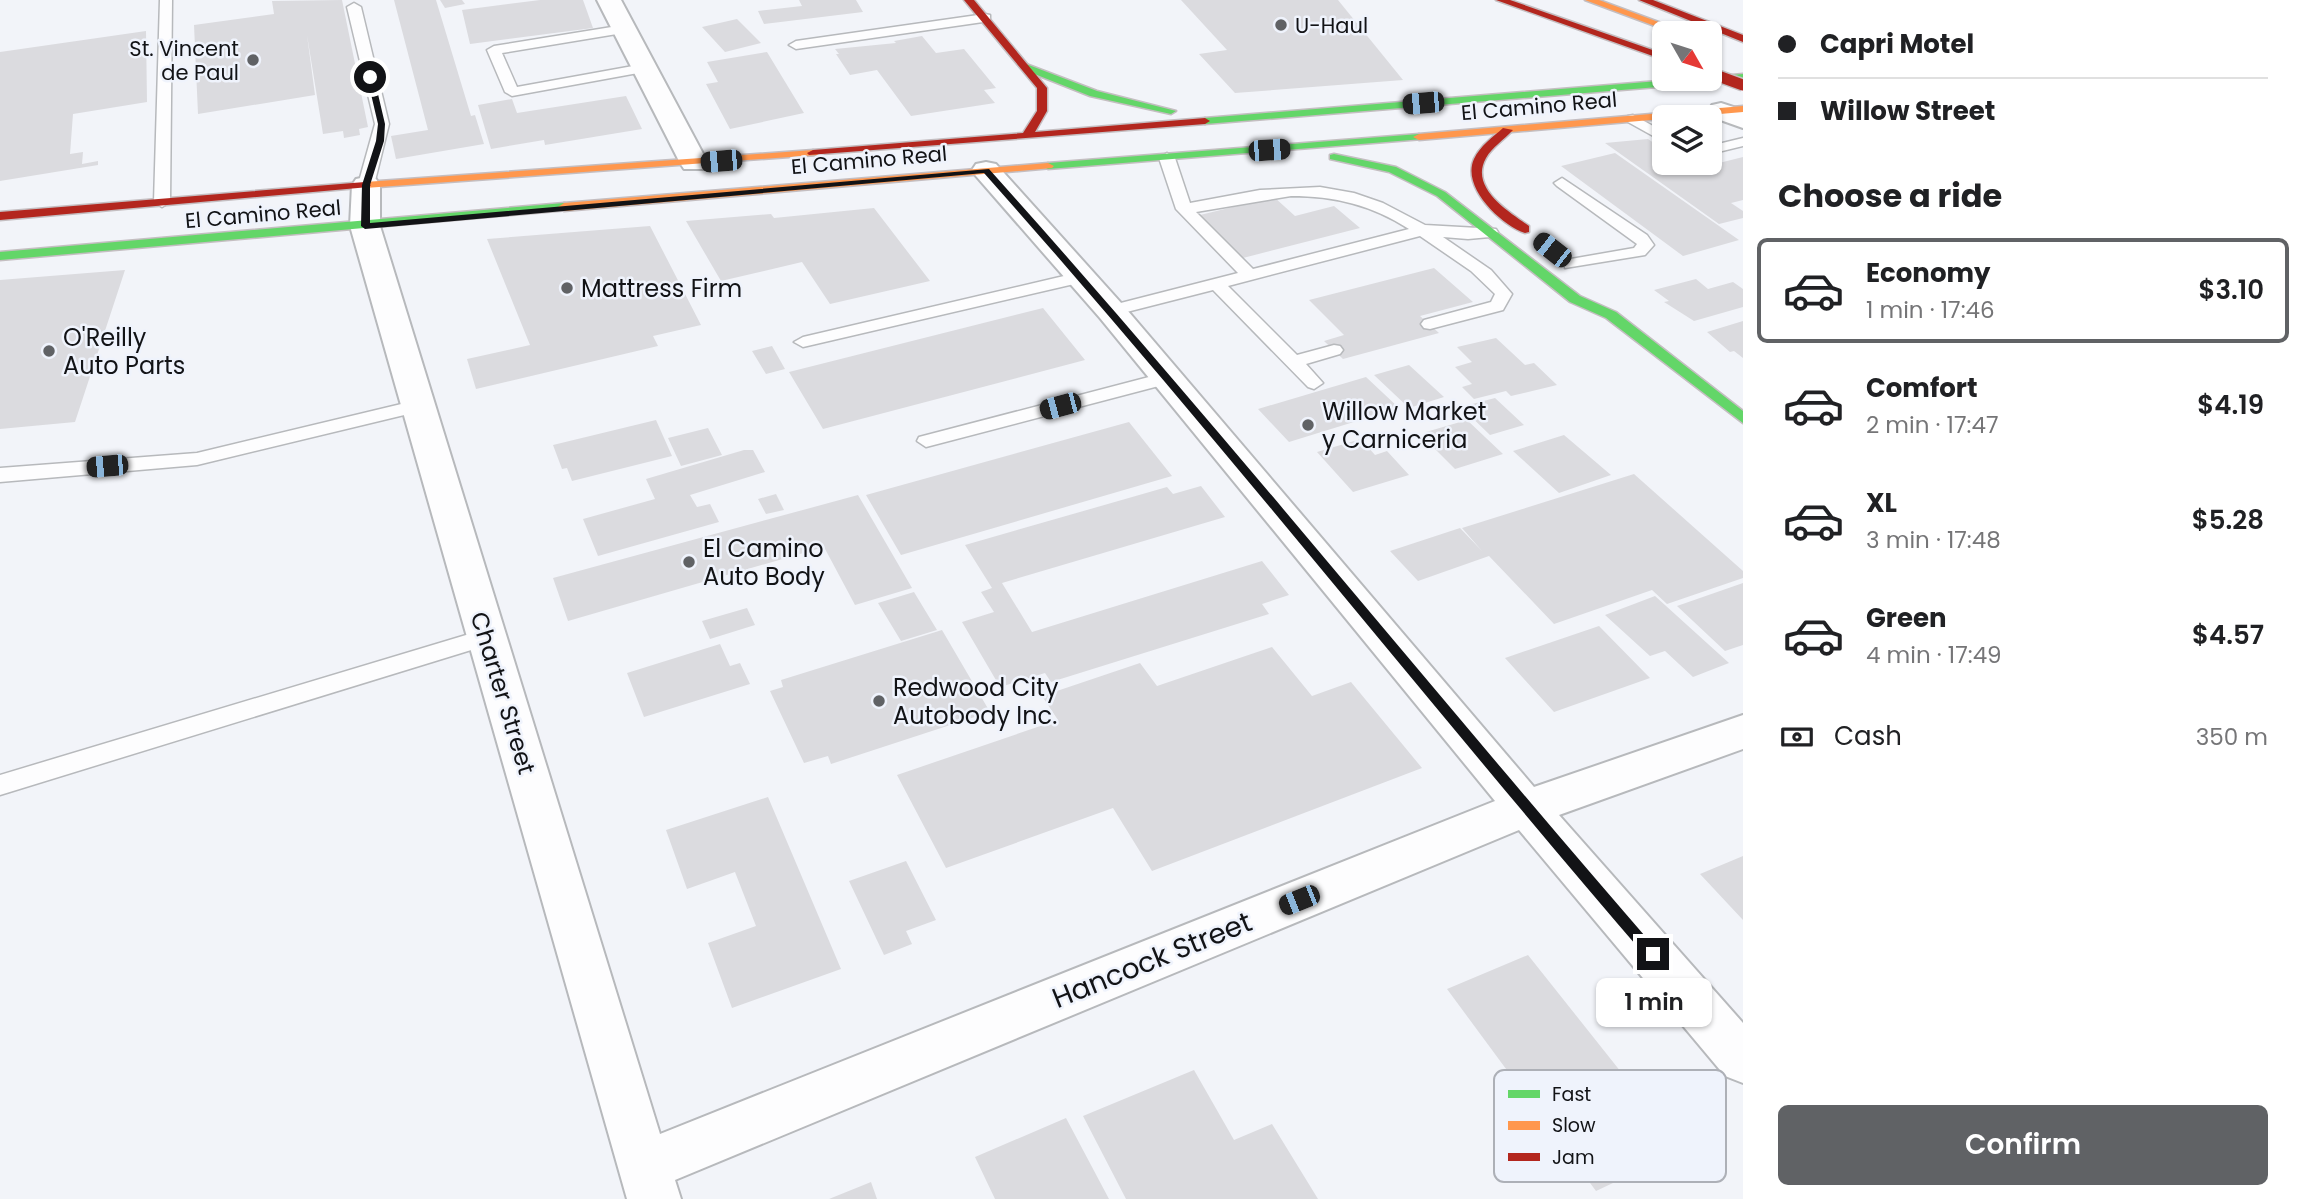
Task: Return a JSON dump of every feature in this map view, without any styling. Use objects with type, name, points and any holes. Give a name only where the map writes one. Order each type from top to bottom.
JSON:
[{"type":"main road","points":[[969,0],[1042,88],[1042,111],[1027,135]]},
{"type":"main road","points":[[1501,0],[1652,53]]},
{"type":"main road","points":[[1590,0],[1652,22]]},
{"type":"main road","points":[[1644,0],[1743,39]]},
{"type":"main road","points":[[1722,46],[1743,53]]},
{"type":"main road","points":[[1026,67],[1094,94],[1222,120]]},
{"type":"main road","points":[[1722,77],[1743,85]]},
{"type":"main road","name":"El Camino Real","points":[[0,216],[366,185],[694,163],[1743,77]]},
{"type":"main road","name":"El Camino Real","points":[[0,257],[986,170],[1736,113]]},
{"type":"main road","points":[[1507,130],[1481,158],[1476,176],[1486,195],[1543,243]]},
{"type":"main road","points":[[1295,148],[1392,169],[1441,194],[1575,299],[1611,315],[1743,418]]},
{"type":"main road","points":[[1468,214],[1491,221],[1547,262],[1566,260],[1588,278]]},
{"type":"main road","points":[[1605,292],[1611,315]]},
{"type":"street","points":[[609,0],[694,163]]},
{"type":"street","points":[[986,170],[1111,311],[1526,808],[1743,1059]]},
{"type":"street","name":"Charter Street","points":[[366,185],[365,226],[649,1183]]},
{"type":"street","name":"Hancock Street","points":[[649,1183],[1526,808],[1743,732]]},
{"type":"lane","points":[[162,202],[166,0]]},
{"type":"lane","points":[[354,8],[382,124],[380,141],[366,185]]},
{"type":"lane","points":[[796,45],[985,18]]},
{"type":"lane","points":[[624,29],[494,50],[512,92],[644,68]]},
{"type":"lane","points":[[1633,119],[1652,131]]},
{"type":"lane","points":[[1722,147],[1743,142]]},
{"type":"lane","points":[[1167,158],[1184,209],[1248,273]]},
{"type":"lane","points":[[1562,183],[1646,245],[1639,252],[1566,260]]},
{"type":"lane","points":[[1184,209],[1290,190],[1336,191],[1380,204],[1477,268],[1504,294],[1497,306],[1430,324]]},
{"type":"lane","points":[[1111,311],[1248,273],[1423,230],[1468,234],[1490,232]]},
{"type":"lane","points":[[803,342],[1080,277]]},
{"type":"lane","points":[[1215,282],[1314,383]]},
{"type":"lane","points":[[1294,362],[1335,351]]},
{"type":"lane","points":[[926,441],[1168,378]]},
{"type":"lane","points":[[0,475],[197,459],[418,406]]},
{"type":"lane","points":[[0,785],[486,637]]},
{"type":"building","name":"St. Vincent de Paul","points":[[342,0],[368,127],[359,129],[360,135],[344,138],[343,131],[323,134],[307,35],[315,95],[198,114],[194,25],[274,14],[272,1]]},
{"type":"building","points":[[394,0],[436,0],[471,116],[475,115],[484,144],[396,159],[391,136],[428,130]]},
{"type":"building","points":[[440,0],[462,0],[465,4],[445,8]]},
{"type":"building","points":[[540,0],[583,0],[593,28],[470,44],[462,10]]},
{"type":"building","points":[[799,0],[856,0],[863,12],[764,24],[758,11],[802,6]]},
{"type":"building","name":"U-Haul","points":[[1181,0],[1338,0],[1403,80],[1235,93],[1199,54],[1227,50]]},
{"type":"building","points":[[737,19],[761,43],[725,52],[702,27]]},
{"type":"building","points":[[146,31],[147,102],[73,114],[70,154],[83,152],[82,164],[98,161],[98,165],[0,181],[0,52]]},
{"type":"building","points":[[922,36],[936,53],[964,49],[996,88],[984,90],[995,103],[911,116],[877,70],[850,75],[835,49],[896,43],[894,41]]},
{"type":"building","points":[[767,52],[804,113],[730,129],[706,84],[718,82],[707,62]]},
{"type":"building","points":[[626,96],[642,129],[545,145],[544,140],[491,149],[478,105],[512,99],[517,113]]},
{"type":"building","points":[[1648,139],[1652,142],[1652,175],[1722,175],[1722,162],[1743,157],[1743,200],[1731,203],[1743,211],[1743,218],[1719,224],[1605,143]]},
{"type":"building","points":[[1615,153],[1739,240],[1683,256],[1561,166]]},
{"type":"building","points":[[1274,197],[1295,216],[1334,206],[1360,228],[1239,259],[1196,216]]},
{"type":"building","points":[[874,208],[930,281],[830,304],[802,262],[721,281],[686,221],[771,214],[774,218]]},
{"type":"building","name":"Mattress Firm","points":[[650,226],[701,325],[653,336],[658,346],[476,389],[467,359],[530,345],[487,239]]},
{"type":"building","points":[[1434,268],[1473,302],[1420,316],[1439,333],[1343,359],[1324,341],[1344,335],[1309,300]]},
{"type":"building","name":"O'Reilly Auto Parts","points":[[125,270],[75,422],[0,429],[0,280]]},
{"type":"building","points":[[1696,279],[1708,289],[1733,282],[1743,289],[1743,307],[1694,321],[1664,302],[1669,301],[1654,290]]},
{"type":"building","points":[[1043,308],[1085,360],[823,429],[789,372]]},
{"type":"building","points":[[1743,321],[1743,358],[1734,351],[1730,352],[1707,332]]},
{"type":"building","points":[[1496,338],[1525,365],[1534,363],[1557,385],[1511,396],[1506,391],[1474,399],[1462,387],[1472,384],[1455,367],[1472,362],[1457,347]]},
{"type":"building","points":[[772,346],[785,369],[766,374],[752,351]]},
{"type":"building","points":[[1409,365],[1444,397],[1409,408],[1374,375]]},
{"type":"building","name":"Willow Market y Carniceria","points":[[1366,377],[1399,408],[1289,442],[1258,409]]},
{"type":"building","points":[[1495,398],[1524,425],[1490,435],[1461,407]]},
{"type":"building","points":[[656,420],[672,456],[572,481],[567,468],[562,469],[553,445]]},
{"type":"building","points":[[1467,420],[1503,454],[1455,469],[1429,443],[1435,441],[1426,432]]},
{"type":"building","points":[[1129,422],[1172,476],[901,555],[866,495]]},
{"type":"building","points":[[708,428],[722,455],[681,466],[668,438]]},
{"type":"building","points":[[1564,435],[1611,475],[1559,493],[1513,451]]},
{"type":"building","points":[[1361,439],[1375,455],[1387,451],[1409,475],[1353,492],[1317,452]]},
{"type":"building","points":[[744,450],[753,450],[765,472],[690,495],[697,507],[710,504],[719,522],[598,556],[583,519],[655,499],[646,479]]},
{"type":"building","points":[[1634,474],[1743,571],[1743,578],[1667,604],[1652,590],[1554,624],[1489,556],[1418,581],[1390,551],[1460,528],[1482,551],[1462,528]]},
{"type":"building","points":[[1201,486],[1225,517],[1002,583],[1032,632],[1262,561],[1289,595],[1262,604],[1269,614],[1051,682],[1045,673],[1000,687],[962,622],[994,612],[981,592],[992,588],[965,545],[1167,487],[1173,494]]},
{"type":"building","points":[[776,494],[784,510],[766,514],[758,499]]},
{"type":"building","name":"El Camino Auto Body","points":[[858,495],[912,588],[855,605],[824,547],[568,621],[553,578]]},
{"type":"building","points":[[1743,583],[1743,645],[1725,651],[1677,606]]},
{"type":"building","points":[[914,592],[937,630],[901,641],[878,603]]},
{"type":"building","points":[[1655,596],[1729,663],[1693,677],[1665,651],[1650,656],[1605,615]]},
{"type":"building","points":[[747,608],[755,625],[710,639],[702,621]]},
{"type":"building","points":[[1599,626],[1650,678],[1554,712],[1505,658]]},
{"type":"building","name":"Redwood City Autobody Inc.","points":[[942,630],[990,712],[831,764],[828,756],[804,763],[770,691],[783,687],[781,680]]},
{"type":"building","points":[[720,644],[730,666],[740,663],[750,684],[644,717],[627,673]]},
{"type":"building","points":[[1272,647],[1312,696],[1351,682],[1422,768],[1152,871],[1113,808],[946,868],[897,775],[1058,720],[1042,696],[1140,663],[1157,686]]},
{"type":"building","points":[[768,797],[841,969],[732,1008],[708,943],[756,926],[735,872],[687,889],[666,830]]},
{"type":"building","points":[[1743,856],[1743,920],[1700,874]]},
{"type":"building","points":[[906,861],[936,920],[906,931],[912,944],[884,955],[849,881]]},
{"type":"building","points":[[1528,955],[1619,1070],[1507,1070],[1447,989]]},
{"type":"building","points":[[1194,1070],[1234,1140],[1272,1124],[1318,1199],[1126,1199],[1083,1116]]},
{"type":"building","points":[[1066,1118],[1109,1199],[995,1199],[975,1157]]},
{"type":"building","points":[[871,1182],[877,1199],[829,1199]]},
{"type":"building","points":[[1589,1182],[1615,1182],[1596,1191]]},
{"type":"traffic: fast","points":[[1026,67],[1094,94],[1171,111]]},
{"type":"traffic: fast","points":[[1205,121],[1743,77]]},
{"type":"traffic: fast","points":[[1048,166],[1419,137]]},
{"type":"traffic: fast","points":[[1334,157],[1392,169],[1441,194],[1575,299],[1611,315],[1743,418]]},
{"type":"traffic: fast","points":[[0,256],[564,207]]},
{"type":"traffic: slow","points":[[1590,0],[1652,22]]},
{"type":"traffic: slow","points":[[1419,137],[1743,109]]},
{"type":"traffic: slow","points":[[365,185],[813,153]]},
{"type":"traffic: slow","points":[[564,207],[1048,166]]},
{"type":"traffic: jam","points":[[969,0],[1042,88],[1042,111],[1027,135]]},
{"type":"traffic: jam","points":[[1501,0],[1652,53]]},
{"type":"traffic: jam","points":[[1644,0],[1743,39]]},
{"type":"traffic: jam","points":[[1722,77],[1743,85]]},
{"type":"traffic: jam","points":[[813,153],[1205,121]]},
{"type":"traffic: jam","points":[[1507,130],[1480,157],[1476,173],[1478,183],[1490,201],[1525,229]]},
{"type":"traffic: jam","points":[[0,216],[365,185]]},
{"type":"place","name":"U-Haul","points":[[1281,25]]},
{"type":"place","name":"St. Vincent de Paul","points":[[253,60]]},
{"type":"place","name":"Mattress Firm","points":[[567,288]]},
{"type":"place","name":"O'Reilly Auto Parts","points":[[49,351]]},
{"type":"place","name":"Willow Market y Carniceria","points":[[1308,425]]},
{"type":"place","name":"El Camino Auto Body","points":[[689,562]]},
{"type":"place","name":"Redwood City Autobody Inc.","points":[[879,701]]},
{"type":"route","points":[[370,77],[382,124],[380,141],[366,185],[365,226],[986,170],[1111,311],[1526,808],[1653,954]]}]
